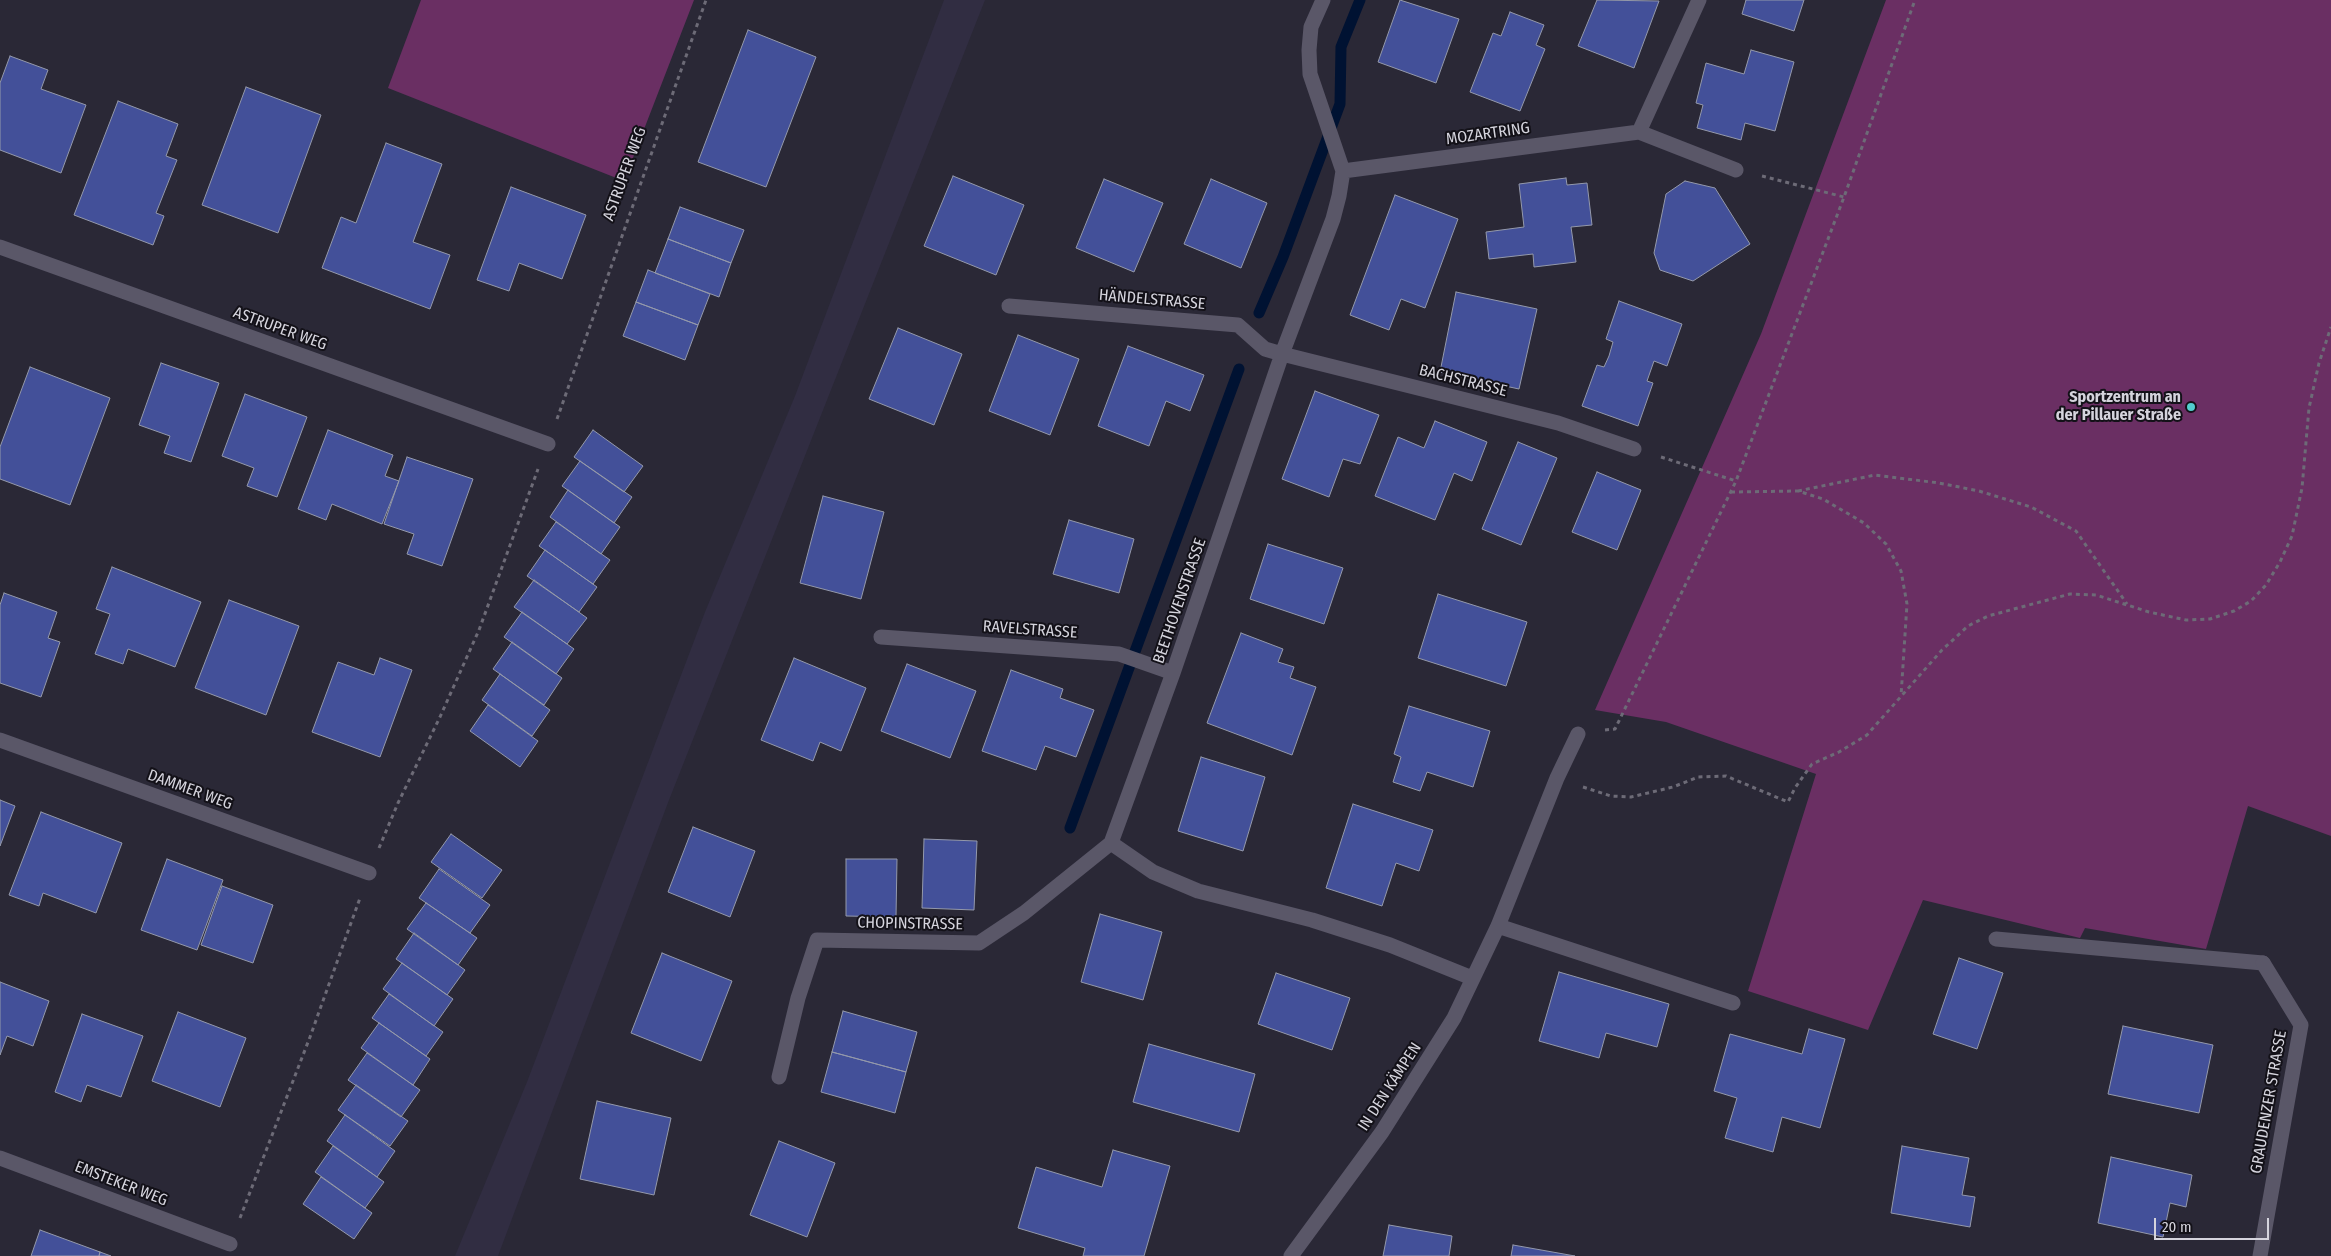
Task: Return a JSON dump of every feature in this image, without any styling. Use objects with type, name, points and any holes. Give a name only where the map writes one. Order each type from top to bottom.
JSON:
[{"type":"street","name":"BEETHOVENSTRASSE","points":[[1111,843],[1173,673],[1282,354],[1333,219],[1339,196],[1342,171],[1311,81],[1309,50],[1311,26],[1323,0]]},
{"type":"street","points":[[1638,132],[1699,0]]},
{"type":"street","name":"MOZARTRING","points":[[1342,171],[1638,132],[1736,170]]},
{"type":"street","name":"ASTRUPER WEG","points":[[0,247],[548,444]]},
{"type":"street","name":"HÄNDELSTRASSE","points":[[1010,306],[1238,325],[1265,349],[1282,354]]},
{"type":"street","name":"BACHSTRASSE","points":[[1282,354],[1558,423],[1634,449]]},
{"type":"street","name":"RAVELSTRASSE","points":[[881,637],[1119,654],[1173,673]]},
{"type":"street","name":"IN DEN KÄMPEN","points":[[1291,1256],[1382,1132],[1454,1018],[1498,926],[1557,778],[1578,734]]},
{"type":"street","name":"DAMMER WEG","points":[[0,740],[369,873]]},
{"type":"street","points":[[1111,843],[1152,872],[1198,891],[1312,920],[1390,945],[1472,978]]},
{"type":"street","name":"CHOPINSTRASSE","points":[[779,1077],[798,998],[817,940],[978,943],[1024,913],[1111,843]]},
{"type":"street","points":[[1498,926],[1733,1003]]},
{"type":"street","name":"GRAUDENZER STRASSE","points":[[1996,939],[2263,963],[2301,1025],[2260,1256]]},
{"type":"street","name":"EMSTEKER WEG","points":[[0,1158],[230,1244]]},
{"type":"path","name":"ASTRUPER WEG","points":[[369,873],[398,803],[479,630],[548,444],[706,0]]},
{"type":"path","points":[[1578,734],[1615,728],[1731,492],[1844,197],[1915,0]]},
{"type":"path","points":[[1736,170],[1844,197]]},
{"type":"path","points":[[1557,778],[1611,796],[1631,797],[1673,787],[1698,777],[1726,776],[1788,802],[1795,788],[1812,764],[1839,752],[1867,735],[1942,650],[1968,626],[1988,616],[2070,594],[2096,595],[2186,620],[2210,619],[2234,611],[2251,601],[2266,585],[2280,562],[2292,536],[2302,488],[2309,408],[2318,363],[2331,327]]},
{"type":"path","points":[[1634,449],[1736,481]]},
{"type":"path","points":[[1731,492],[1798,492],[1875,475],[1939,482],[1979,491],[2031,507],[2076,531],[2127,604]]},
{"type":"path","points":[[1798,492],[1823,499],[1864,523],[1886,544],[1901,571],[1907,604],[1901,696]]},
{"type":"path","points":[[230,1244],[310,1037],[369,873]]},
{"type":"shaded area","points":[[421,0],[694,0],[624,181],[388,88]]},
{"type":"shaded area","points":[[944,0],[985,0],[669,800],[498,1256],[455,1256],[527,1082],[705,612],[795,396]]},
{"type":"shaded area","points":[[1886,0],[2331,0],[2331,836],[2248,806],[2206,949],[2085,928],[2080,938],[1923,900],[1868,1030],[1748,991],[1816,774],[1666,722],[1595,710],[1761,334]]},
{"type":"building","points":[[1400,0],[1459,19],[1436,83],[1378,62]]},
{"type":"building","points":[[1597,0],[1659,1],[1634,68],[1578,46]]},
{"type":"building","points":[[1746,0],[1804,0],[1794,31],[1742,14]]},
{"type":"building","points":[[1510,12],[1544,25],[1536,45],[1545,49],[1520,111],[1470,92],[1493,33],[1501,36]]},
{"type":"building","points":[[748,30],[816,57],[766,187],[698,162]]},
{"type":"building","points":[[1751,50],[1794,62],[1775,131],[1745,123],[1741,140],[1697,128],[1703,105],[1696,103],[1706,63],[1744,74]]},
{"type":"building","points":[[10,56],[48,70],[41,89],[86,105],[61,173],[0,150],[0,83]]},
{"type":"building","points":[[246,87],[321,115],[278,233],[202,205]]},
{"type":"building","points":[[118,101],[178,124],[166,156],[177,160],[156,213],[164,216],[153,245],[74,215]]},
{"type":"building","points":[[386,143],[442,164],[413,242],[450,255],[430,309],[322,268],[341,217],[356,223]]},
{"type":"building","points":[[953,176],[1024,205],[996,275],[924,246]]},
{"type":"building","points":[[1566,178],[1567,185],[1587,183],[1592,225],[1571,227],[1576,262],[1534,267],[1533,254],[1489,259],[1486,232],[1524,227],[1519,184]]},
{"type":"building","points":[[1104,179],[1163,203],[1134,272],[1076,248]]},
{"type":"building","points":[[1211,179],[1267,203],[1241,268],[1184,244]]},
{"type":"building","points":[[1685,181],[1715,188],[1750,244],[1693,281],[1660,270],[1654,253],[1666,194]]},
{"type":"building","points":[[511,187],[586,215],[562,279],[519,263],[509,291],[477,280]]},
{"type":"building","points":[[1395,195],[1458,219],[1425,308],[1401,299],[1389,330],[1350,315]]},
{"type":"building","points":[[680,207],[744,230],[731,263],[668,239]]},
{"type":"building","points":[[668,239],[731,263],[719,297],[655,273]]},
{"type":"building","points":[[648,270],[710,294],[698,325],[636,302]]},
{"type":"building","points":[[1456,292],[1537,309],[1519,389],[1440,372]]},
{"type":"building","points":[[1619,301],[1682,324],[1667,366],[1654,361],[1647,381],[1653,383],[1638,426],[1582,406],[1597,365],[1604,367],[1609,356],[1613,342],[1606,339]]},
{"type":"building","points":[[636,302],[698,325],[685,360],[623,336]]},
{"type":"building","points":[[898,328],[962,354],[934,425],[869,399]]},
{"type":"building","points":[[1018,335],[1079,359],[1050,435],[989,411]]},
{"type":"building","points":[[1128,346],[1204,375],[1190,411],[1166,401],[1149,446],[1098,426]]},
{"type":"building","points":[[161,363],[219,383],[191,462],[164,453],[170,436],[139,425]]},
{"type":"building","points":[[30,367],[110,398],[70,505],[0,479],[0,447]]},
{"type":"building","points":[[1315,391],[1379,415],[1360,464],[1343,459],[1329,497],[1282,479]]},
{"type":"building","points":[[245,394],[307,417],[277,497],[247,486],[254,468],[222,456]]},
{"type":"building","points":[[1435,421],[1487,442],[1472,481],[1454,473],[1435,520],[1375,496],[1398,437],[1424,448]]},
{"type":"building","points":[[328,430],[393,455],[385,476],[399,481],[382,524],[332,504],[326,520],[298,509]]},
{"type":"building","points":[[593,430],[643,466],[624,492],[574,457]]},
{"type":"building","points":[[1518,442],[1557,458],[1521,545],[1482,529]]},
{"type":"building","points":[[407,457],[473,479],[442,566],[407,554],[414,534],[384,524]]},
{"type":"building","points":[[580,461],[632,497],[614,523],[562,486]]},
{"type":"building","points":[[1597,472],[1641,490],[1617,550],[1572,532]]},
{"type":"building","points":[[568,490],[620,527],[601,554],[550,517]]},
{"type":"building","points":[[823,496],[884,512],[861,599],[800,583]]},
{"type":"building","points":[[1069,520],[1134,539],[1119,593],[1053,574]]},
{"type":"building","points":[[556,522],[610,560],[593,584],[539,546]]},
{"type":"building","points":[[1268,544],[1343,568],[1324,624],[1250,599]]},
{"type":"building","points":[[545,550],[597,587],[579,612],[527,576]]},
{"type":"building","points":[[112,567],[201,602],[175,667],[128,649],[123,664],[95,654],[110,614],[96,609]]},
{"type":"building","points":[[534,580],[587,618],[567,644],[514,607]]},
{"type":"building","points":[[4,593],[57,612],[48,638],[60,642],[41,697],[0,683],[0,605]]},
{"type":"building","points":[[1438,594],[1527,622],[1506,686],[1418,658]]},
{"type":"building","points":[[229,600],[299,626],[266,715],[195,688]]},
{"type":"building","points":[[522,612],[574,649],[556,674],[504,637]]},
{"type":"building","points":[[1241,633],[1283,649],[1278,662],[1294,667],[1290,678],[1316,687],[1292,755],[1207,723]]},
{"type":"building","points":[[512,642],[562,678],[544,705],[493,669]]},
{"type":"building","points":[[380,658],[412,670],[380,757],[312,732],[338,662],[374,675]]},
{"type":"building","points":[[794,658],[866,688],[841,751],[820,742],[813,761],[761,740]]},
{"type":"building","points":[[907,664],[976,691],[950,758],[881,731]]},
{"type":"building","points":[[1011,670],[1063,689],[1060,698],[1094,710],[1076,757],[1045,746],[1036,770],[982,751]]},
{"type":"building","points":[[500,674],[550,710],[532,736],[482,700]]},
{"type":"building","points":[[488,705],[538,741],[520,767],[470,731]]},
{"type":"building","points":[[1409,706],[1490,731],[1473,787],[1427,772],[1420,791],[1393,782],[1401,757],[1394,754]]},
{"type":"building","points":[[1201,757],[1265,777],[1243,851],[1178,831]]},
{"type":"building","points":[[0,800],[15,806],[0,846]]},
{"type":"building","points":[[1353,804],[1433,830],[1419,871],[1396,863],[1382,906],[1326,888]]},
{"type":"building","points":[[41,812],[122,843],[96,913],[43,893],[39,906],[9,895]]},
{"type":"building","points":[[693,827],[755,851],[730,917],[668,892]]},
{"type":"building","points":[[451,834],[502,870],[482,898],[431,862]]},
{"type":"building","points":[[924,839],[977,841],[974,910],[922,908]]},
{"type":"building","points":[[167,859],[223,880],[197,950],[141,930]]},
{"type":"building","points":[[846,859],[897,859],[896,917],[846,916]]},
{"type":"building","points":[[439,869],[490,905],[470,933],[419,898]]},
{"type":"building","points":[[222,886],[273,905],[253,963],[201,945]]},
{"type":"building","points":[[426,903],[477,938],[458,965],[407,929]]},
{"type":"building","points":[[1100,914],[1162,932],[1143,1000],[1081,982]]},
{"type":"building","points":[[414,933],[465,970],[447,995],[396,959]]},
{"type":"building","points":[[662,953],[732,981],[701,1061],[631,1033]]},
{"type":"building","points":[[1959,958],[2003,973],[1977,1049],[1933,1034]]},
{"type":"building","points":[[402,963],[453,999],[434,1026],[383,989]]},
{"type":"building","points":[[1559,972],[1669,1004],[1657,1047],[1606,1033],[1599,1058],[1539,1041]]},
{"type":"building","points":[[1276,973],[1350,998],[1332,1050],[1258,1024]]},
{"type":"building","points":[[0,982],[49,1001],[33,1046],[7,1036],[0,1055]]},
{"type":"building","points":[[389,994],[443,1032],[426,1056],[372,1018]]},
{"type":"building","points":[[843,1011],[917,1032],[906,1072],[832,1052]]},
{"type":"building","points":[[178,1012],[246,1038],[220,1107],[152,1081]]},
{"type":"building","points":[[82,1014],[143,1036],[121,1097],[87,1085],[81,1102],[55,1092]]},
{"type":"building","points":[[379,1023],[430,1059],[413,1085],[361,1048]]},
{"type":"building","points":[[2123,1026],[2213,1045],[2199,1113],[2108,1094]]},
{"type":"building","points":[[1809,1029],[1845,1039],[1820,1128],[1782,1117],[1773,1152],[1725,1138],[1737,1098],[1714,1091],[1730,1034],[1802,1054]]},
{"type":"building","points":[[1149,1044],[1255,1074],[1239,1132],[1133,1102]]},
{"type":"building","points":[[832,1052],[906,1072],[895,1113],[821,1092]]},
{"type":"building","points":[[367,1053],[420,1090],[401,1117],[348,1080]]},
{"type":"building","points":[[356,1085],[408,1121],[390,1146],[338,1110]]},
{"type":"building","points":[[597,1101],[671,1118],[654,1195],[580,1179]]},
{"type":"building","points":[[345,1115],[395,1151],[377,1177],[327,1141]]},
{"type":"building","points":[[779,1141],[835,1163],[807,1237],[750,1215]]},
{"type":"building","points":[[333,1146],[384,1182],[365,1208],[315,1172]]},
{"type":"building","points":[[1902,1146],[1969,1158],[1962,1195],[1975,1197],[1970,1227],[1891,1213]]},
{"type":"building","points":[[1113,1150],[1170,1166],[1144,1256],[1083,1256],[1085,1248],[1018,1228],[1036,1167],[1102,1187]]},
{"type":"building","points":[[2111,1157],[2192,1175],[2186,1207],[2170,1203],[2163,1237],[2098,1223]]},
{"type":"building","points":[[321,1177],[372,1213],[354,1239],[303,1204]]},
{"type":"building","points":[[1389,1225],[1452,1236],[1449,1256],[1383,1256]]},
{"type":"building","points":[[40,1230],[100,1252],[99,1256],[31,1256]]},
{"type":"building","points":[[1513,1245],[1575,1256],[1511,1256]]},
{"type":"building","points":[[100,1252],[111,1256],[99,1256]]},
{"type":"waterway","points":[[1259,313],[1283,257],[1340,104],[1341,47],[1360,0]]},
{"type":"waterway","points":[[1070,828],[1239,369]]},
{"type":"place","name":"Sportzentrum an der Pillauer Straße","points":[[2191,407]]}]
